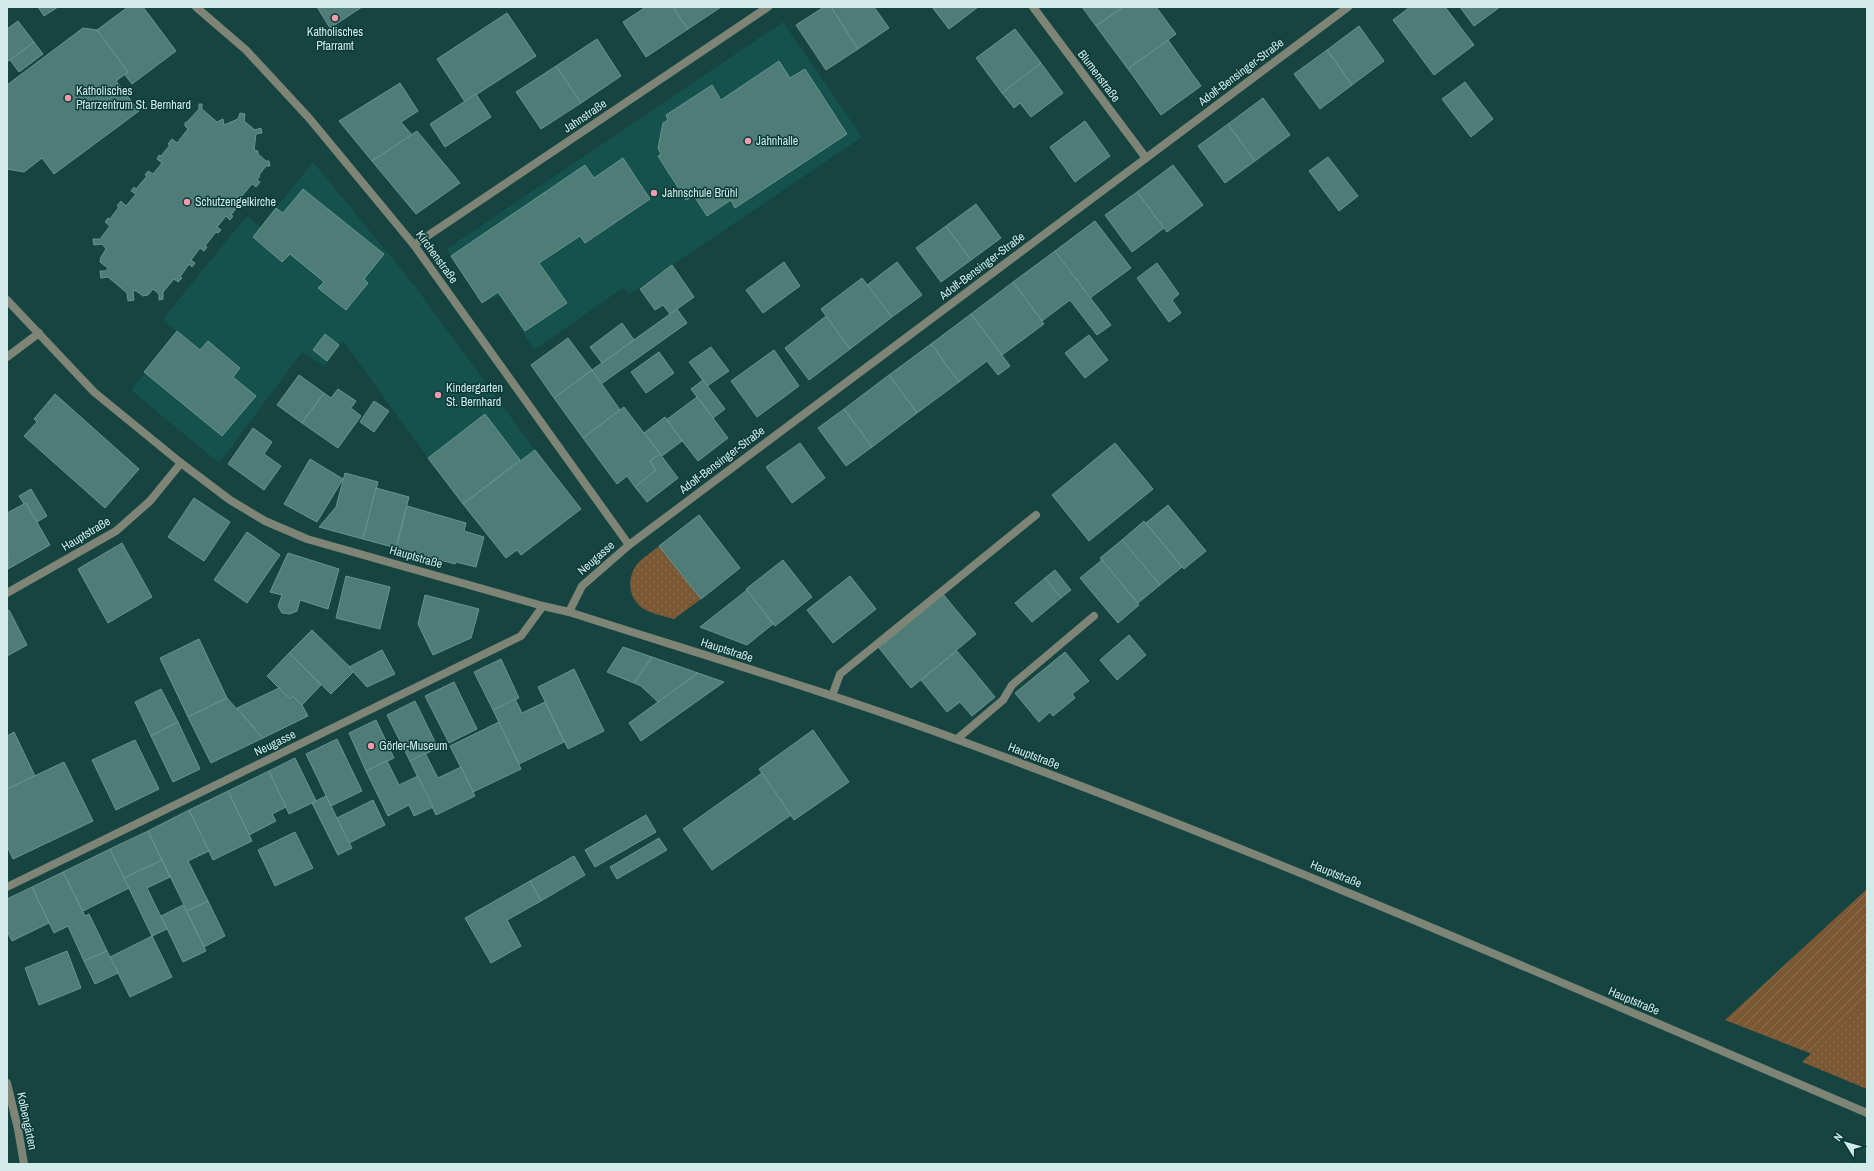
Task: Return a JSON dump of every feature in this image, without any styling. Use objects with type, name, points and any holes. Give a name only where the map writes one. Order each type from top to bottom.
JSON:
[{"type":"street","name":"Kirchenstraße","points":[[196,7],[246,50],[309,118],[414,244],[629,545]]},
{"type":"street","name":"Jahnstraße","points":[[414,244],[768,7]]},
{"type":"street","name":"Blumenstraße","points":[[1033,7],[1146,158]]},
{"type":"street","name":"Adolf-Bensinger-Straße","points":[[629,545],[1348,7]]},
{"type":"street","name":"Hauptstraße","points":[[7,300],[94,392],[181,463],[236,504],[265,521],[307,539],[569,612],[832,696],[957,739],[1338,888],[1867,1113]]},
{"type":"street","points":[[7,357],[39,333]]},
{"type":"street","name":"Hauptstraße","points":[[7,594],[116,531],[150,501],[181,463]]},
{"type":"street","points":[[832,696],[840,674],[1036,516]]},
{"type":"street","name":"Neugasse","points":[[569,612],[582,586],[629,545]]},
{"type":"street","name":"Neugasse","points":[[7,887],[521,636],[543,606]]},
{"type":"street","points":[[957,739],[1003,700],[1012,685],[1094,616]]},
{"type":"street","name":"Kolbengärten","points":[[7,1083],[18,1129],[24,1164]]},
{"type":"shaded area","name":"Jahnschule Brühl","points":[[783,22],[862,137],[628,295],[624,287],[534,350],[500,295],[482,303],[447,249]]},
{"type":"shaded area","points":[[313,162],[414,285],[535,450],[581,509],[521,555],[517,550],[506,558],[428,458],[343,341],[325,367],[302,352],[219,463],[131,390],[177,332],[163,320],[166,315],[247,216],[261,227]]},
{"type":"shaded area","points":[[659,546],[701,599],[674,619],[654,614],[644,609],[635,600],[630,588],[632,575],[638,563]]},
{"type":"shaded area","points":[[1867,889],[1867,1002],[1812,1054],[1725,1020]]},
{"type":"shaded area","points":[[1867,1001],[1867,1089],[1802,1062]]},
{"type":"building","points":[[38,7],[58,7],[44,16]]},
{"type":"building","points":[[128,7],[143,7],[176,51],[132,84],[125,75],[128,72],[97,30]]},
{"type":"building","name":"Katholisches Pfarramt","points":[[317,7],[362,7],[330,28]]},
{"type":"building","points":[[646,7],[673,7],[688,29],[646,57],[623,22]]},
{"type":"building","points":[[673,7],[721,7],[688,29]]},
{"type":"building","points":[[824,7],[831,7],[858,49],[826,70],[796,25]]},
{"type":"building","points":[[831,7],[874,7],[889,28],[858,49]]},
{"type":"building","points":[[932,7],[978,7],[949,29]]},
{"type":"building","points":[[1082,7],[1123,7],[1096,26]]},
{"type":"building","points":[[1123,7],[1156,7],[1176,34],[1128,69],[1096,26]]},
{"type":"building","points":[[1410,7],[1445,7],[1474,45],[1434,75],[1393,20]]},
{"type":"building","points":[[1460,7],[1500,7],[1474,26]]},
{"type":"building","points":[[507,13],[536,56],[465,102],[437,59]]},
{"type":"building","points":[[18,21],[34,42],[7,62],[7,29]]},
{"type":"building","points":[[1359,26],[1384,61],[1352,85],[1327,50]]},
{"type":"building","name":"Katholisches Pfarrzentrum St. Bernhard","points":[[83,28],[97,30],[128,72],[116,81],[139,111],[54,174],[42,158],[24,172],[7,169],[7,85]]},
{"type":"building","points":[[1015,29],[1041,63],[1002,93],[976,58]]},
{"type":"building","points":[[597,39],[621,76],[581,103],[556,66]]},
{"type":"building","points":[[1168,40],[1201,86],[1161,115],[1128,69]]},
{"type":"building","points":[[34,42],[43,54],[19,72],[10,60]]},
{"type":"building","points":[[1327,50],[1352,85],[1320,109],[1294,74]]},
{"type":"building","name":"Jahnhalle","points":[[779,61],[790,78],[805,69],[847,134],[735,208],[731,200],[707,216],[694,196],[686,200],[658,156],[661,154],[658,148],[663,123],[668,120],[666,115],[712,85],[721,100]]},
{"type":"building","points":[[1041,63],[1063,93],[1031,117],[1020,103],[1014,108],[1002,93]]},
{"type":"building","points":[[556,66],[581,103],[541,129],[516,92]]},
{"type":"building","points":[[1465,82],[1493,119],[1471,137],[1442,99]]},
{"type":"building","points":[[400,83],[418,111],[401,122],[412,135],[372,161],[339,121]]},
{"type":"building","points":[[476,94],[491,117],[445,147],[430,124]]},
{"type":"building","points":[[1263,98],[1290,135],[1255,161],[1228,124]]},
{"type":"building","name":"Schutzengelkirche","points":[[199,104],[202,104],[202,109],[217,122],[223,119],[224,125],[238,119],[240,113],[245,114],[244,121],[255,130],[261,128],[262,133],[256,134],[254,150],[258,151],[258,154],[266,161],[269,161],[270,166],[266,166],[259,175],[260,176],[257,180],[260,182],[256,187],[252,184],[241,197],[246,200],[243,204],[241,202],[231,215],[233,216],[230,220],[226,216],[217,227],[221,230],[218,233],[216,232],[205,246],[207,247],[204,251],[200,248],[191,260],[195,263],[192,267],[189,264],[180,277],[182,278],[178,282],[174,279],[163,292],[163,299],[159,300],[159,294],[153,289],[148,295],[143,296],[135,290],[133,293],[134,300],[128,301],[127,293],[108,277],[101,278],[100,271],[106,271],[108,268],[100,262],[106,249],[102,244],[94,245],[93,239],[100,239],[110,226],[105,222],[108,218],[110,219],[119,207],[117,206],[121,201],[126,206],[136,194],[131,191],[134,187],[136,189],[147,176],[145,175],[148,171],[153,174],[162,163],[157,159],[159,155],[161,156],[170,145],[168,144],[172,139],[177,143],[188,129],[185,126],[185,123],[199,109]]},
{"type":"building","points":[[1085,121],[1110,156],[1075,182],[1050,147]]},
{"type":"building","points":[[1228,124],[1255,161],[1225,183],[1198,146]]},
{"type":"building","points":[[417,131],[460,183],[416,214],[372,161]]},
{"type":"building","points":[[1328,157],[1358,196],[1339,211],[1309,171]]},
{"type":"building","points":[[623,158],[650,199],[585,243],[580,236],[539,263],[567,303],[525,331],[498,292],[482,303],[451,256],[585,165],[594,178]]},
{"type":"building","points":[[1173,165],[1203,205],[1167,232],[1137,192]]},
{"type":"building","points":[[303,189],[384,254],[364,279],[368,283],[346,310],[318,288],[324,282],[290,254],[282,262],[253,237],[276,208],[283,213]]},
{"type":"building","points":[[1137,192],[1164,228],[1132,252],[1105,215]]},
{"type":"building","points":[[976,204],[1001,238],[971,260],[946,226]]},
{"type":"building","points":[[1095,221],[1131,268],[1090,298],[1055,251]]},
{"type":"building","points":[[946,226],[971,260],[941,282],[916,248]]},
{"type":"building","points":[[1055,251],[1111,325],[1097,335],[1070,300],[1042,321],[1013,282]]},
{"type":"building","points":[[784,262],[800,286],[763,313],[746,290]]},
{"type":"building","points":[[897,262],[922,295],[892,317],[867,285]]},
{"type":"building","points":[[1157,263],[1179,294],[1172,300],[1181,313],[1169,322],[1137,278]]},
{"type":"building","points":[[672,265],[694,297],[670,314],[663,305],[655,310],[640,289]]},
{"type":"building","points":[[862,278],[892,317],[850,349],[821,309]]},
{"type":"building","points":[[1013,282],[1044,324],[1002,355],[971,314]]},
{"type":"building","points":[[677,309],[687,323],[601,384],[592,370]]},
{"type":"building","points":[[971,314],[1010,366],[998,375],[987,361],[959,382],[931,344]]},
{"type":"building","points":[[826,316],[850,349],[809,380],[785,348]]},
{"type":"building","points":[[622,323],[634,340],[602,363],[590,347]]},
{"type":"building","points":[[177,331],[200,350],[208,341],[240,368],[233,377],[256,396],[222,436],[144,372]]},
{"type":"building","points":[[325,334],[339,345],[327,361],[313,350]]},
{"type":"building","points":[[1089,335],[1108,360],[1085,378],[1065,353]]},
{"type":"building","points":[[568,338],[592,370],[554,398],[531,365]]},
{"type":"building","points":[[931,344],[959,382],[917,413],[889,375]]},
{"type":"building","points":[[711,347],[729,371],[707,386],[689,362]]},
{"type":"building","points":[[774,350],[799,386],[757,417],[731,381]]},
{"type":"building","points":[[659,352],[674,373],[646,393],[631,372]]},
{"type":"building","points":[[592,370],[620,410],[583,438],[554,398]]},
{"type":"building","points":[[299,375],[324,393],[302,423],[277,405]]},
{"type":"building","points":[[889,375],[917,413],[872,447],[844,409]]},
{"type":"building","points":[[703,380],[725,409],[713,418],[691,389]]},
{"type":"building","points":[[338,389],[356,401],[351,408],[361,416],[338,448],[302,423],[324,393],[331,398]]},
{"type":"building","points":[[55,394],[139,469],[105,508],[24,436],[37,422],[34,419]]},
{"type":"building","points":[[697,397],[728,438],[698,461],[666,420]]},
{"type":"building","points":[[374,401],[389,411],[374,432],[360,422]]},
{"type":"building","points":[[624,407],[660,454],[650,461],[656,470],[635,487],[627,476],[617,484],[583,438]]},
{"type":"building","points":[[844,409],[872,447],[846,466],[818,428]]},
{"type":"building","points":[[485,414],[520,460],[463,504],[428,458]]},
{"type":"building","points":[[665,417],[682,441],[662,456],[644,433]]},
{"type":"building","points":[[253,428],[272,442],[264,454],[281,466],[264,490],[228,464]]},
{"type":"building","points":[[800,443],[825,478],[792,503],[766,467]]},
{"type":"building","points":[[1115,443],[1153,489],[1089,541],[1052,495]]},
{"type":"building","points":[[535,450],[581,509],[521,555],[517,550],[506,558],[463,504]]},
{"type":"building","points":[[660,454],[678,478],[647,502],[635,487],[656,470],[650,461]]},
{"type":"building","points":[[310,459],[343,479],[317,522],[284,504]]},
{"type":"building","points":[[345,473],[378,482],[363,539],[319,527],[336,507]]},
{"type":"building","points":[[376,488],[409,497],[396,548],[363,539]]},
{"type":"building","points":[[31,489],[47,516],[37,522],[26,503],[24,504],[19,496]]},
{"type":"building","points":[[194,498],[230,522],[204,561],[168,537]]},
{"type":"building","points":[[26,503],[50,545],[8,569],[7,513]]},
{"type":"building","points":[[1168,505],[1206,551],[1184,569],[1146,523]]},
{"type":"building","points":[[407,506],[466,523],[464,531],[484,537],[476,567],[456,562],[455,564],[396,548]]},
{"type":"building","points":[[699,515],[740,568],[701,599],[659,546]]},
{"type":"building","points":[[1144,521],[1182,567],[1160,585],[1122,540]]},
{"type":"building","points":[[247,532],[280,555],[247,603],[214,580]]},
{"type":"building","points":[[1122,540],[1160,585],[1138,603],[1100,558]]},
{"type":"building","points":[[122,543],[152,597],[108,623],[78,569]]},
{"type":"building","points":[[288,553],[339,569],[328,609],[300,600],[297,611],[290,614],[282,613],[278,606],[282,595],[270,592]]},
{"type":"building","points":[[783,560],[812,597],[775,626],[746,589]]},
{"type":"building","points":[[1102,560],[1139,605],[1118,623],[1080,578]]},
{"type":"building","points":[[1055,570],[1071,590],[1061,598],[1045,578]]},
{"type":"building","points":[[346,576],[390,587],[380,629],[336,618]]},
{"type":"building","points":[[850,576],[876,609],[833,643],[807,610]]},
{"type":"building","points":[[1045,578],[1061,598],[1032,622],[1015,603]]},
{"type":"building","points":[[747,590],[773,624],[747,645],[700,627]]},
{"type":"building","points":[[943,594],[976,634],[911,688],[879,648]]},
{"type":"building","points":[[425,595],[479,609],[471,638],[433,655],[418,624]]},
{"type":"building","points":[[9,610],[27,645],[7,656],[7,611]]},
{"type":"building","points":[[312,630],[354,671],[331,694],[289,653]]},
{"type":"building","points":[[1129,635],[1146,655],[1117,680],[1100,660]]},
{"type":"building","points":[[199,639],[227,698],[188,717],[160,658]]},
{"type":"building","points":[[623,647],[652,657],[634,683],[607,672]]},
{"type":"building","points":[[382,650],[395,674],[367,687],[349,667]]},
{"type":"building","points":[[957,651],[995,697],[972,716],[960,702],[947,712],[921,680]]},
{"type":"building","points":[[1065,652],[1089,681],[1072,694],[1075,698],[1053,716],[1050,712],[1039,722],[1015,693]]},
{"type":"building","points":[[289,653],[321,685],[302,705],[293,696],[290,699],[267,676]]},
{"type":"building","points":[[652,657],[698,673],[658,702],[641,686],[634,683]]},
{"type":"building","points":[[501,659],[519,698],[493,710],[474,672]]},
{"type":"building","points":[[574,669],[604,731],[568,749],[538,687]]},
{"type":"building","points":[[698,673],[724,682],[641,741],[629,723]]},
{"type":"building","points":[[454,682],[477,729],[449,743],[425,696]]},
{"type":"building","points":[[279,688],[290,699],[293,696],[302,705],[308,716],[263,738],[237,708]]},
{"type":"building","points":[[161,689],[178,722],[151,736],[135,702]]},
{"type":"building","points":[[227,698],[263,738],[211,763],[188,717]]},
{"type":"building","points":[[515,699],[522,713],[545,702],[564,742],[519,764],[493,710]]},
{"type":"building","points":[[415,701],[438,748],[410,761],[387,715]]},
{"type":"building","points":[[376,720],[394,758],[366,771],[349,733]]},
{"type":"building","points":[[178,722],[200,769],[173,782],[151,736]]},
{"type":"building","points":[[499,722],[521,769],[473,792],[450,746]]},
{"type":"building","points":[[813,730],[849,782],[794,820],[759,769]]},
{"type":"building","points":[[14,732],[35,776],[7,789],[7,736]]},
{"type":"building","points":[[337,739],[362,791],[331,806],[306,754]]},
{"type":"building","points":[[135,740],[159,789],[116,810],[92,760]]},
{"type":"building","points":[[425,753],[438,778],[461,767],[475,796],[436,815],[410,761]]},
{"type":"building","points":[[295,758],[316,801],[289,814],[269,771]]},
{"type":"building","points":[[387,761],[399,785],[418,776],[433,807],[414,816],[409,805],[388,816],[366,771]]},
{"type":"building","points":[[64,762],[93,821],[13,859],[7,846],[7,789]]},
{"type":"building","points":[[269,771],[286,807],[272,814],[276,821],[249,835],[228,791]]},
{"type":"building","points":[[762,773],[791,815],[712,870],[683,829]]},
{"type":"building","points":[[228,791],[252,841],[213,860],[189,810]]},
{"type":"building","points":[[326,796],[352,848],[338,855],[312,803]]},
{"type":"building","points":[[373,800],[385,825],[349,843],[337,818]]},
{"type":"building","points":[[189,810],[209,851],[188,861],[208,901],[187,911],[148,831]]},
{"type":"building","points":[[646,815],[656,832],[595,867],[585,850]]},
{"type":"building","points":[[148,831],[162,860],[124,878],[110,849]]},
{"type":"building","points":[[295,832],[313,868],[275,886],[258,850]]},
{"type":"building","points":[[659,838],[667,850],[617,879],[610,867]]},
{"type":"building","points":[[110,849],[129,888],[83,911],[63,872]]},
{"type":"building","points":[[574,856],[585,875],[541,901],[530,881]]},
{"type":"building","points":[[162,860],[170,877],[147,888],[167,929],[152,936],[124,878]]},
{"type":"building","points":[[63,872],[85,916],[89,914],[107,951],[84,961],[68,926],[54,933],[32,887]]},
{"type":"building","points":[[530,881],[541,901],[507,920],[521,946],[491,963],[465,918]]},
{"type":"building","points":[[32,887],[49,923],[12,941],[7,931],[7,899]]},
{"type":"building","points":[[208,901],[225,936],[204,947],[187,911]]},
{"type":"building","points":[[183,905],[206,951],[183,962],[161,916]]},
{"type":"building","points":[[152,936],[172,977],[130,997],[110,957]]},
{"type":"building","points":[[67,951],[81,988],[39,1005],[25,968]]},
{"type":"building","points":[[107,951],[118,973],[95,984],[84,961]]},
{"type":"place","name":"Katholisches Pfarramt","points":[[335,18]]},
{"type":"place","name":"Katholisches Pfarrzentrum St. Bernhard","points":[[68,98]]},
{"type":"place","name":"Jahnhalle","points":[[748,141]]},
{"type":"place","name":"Jahnschule Brühl","points":[[654,193]]},
{"type":"place","name":"Schutzengelkirche","points":[[187,202]]},
{"type":"place","name":"Kindergarten St. Bernhard","points":[[438,395]]},
{"type":"place","name":"Görler-Museum","points":[[371,746]]}]
